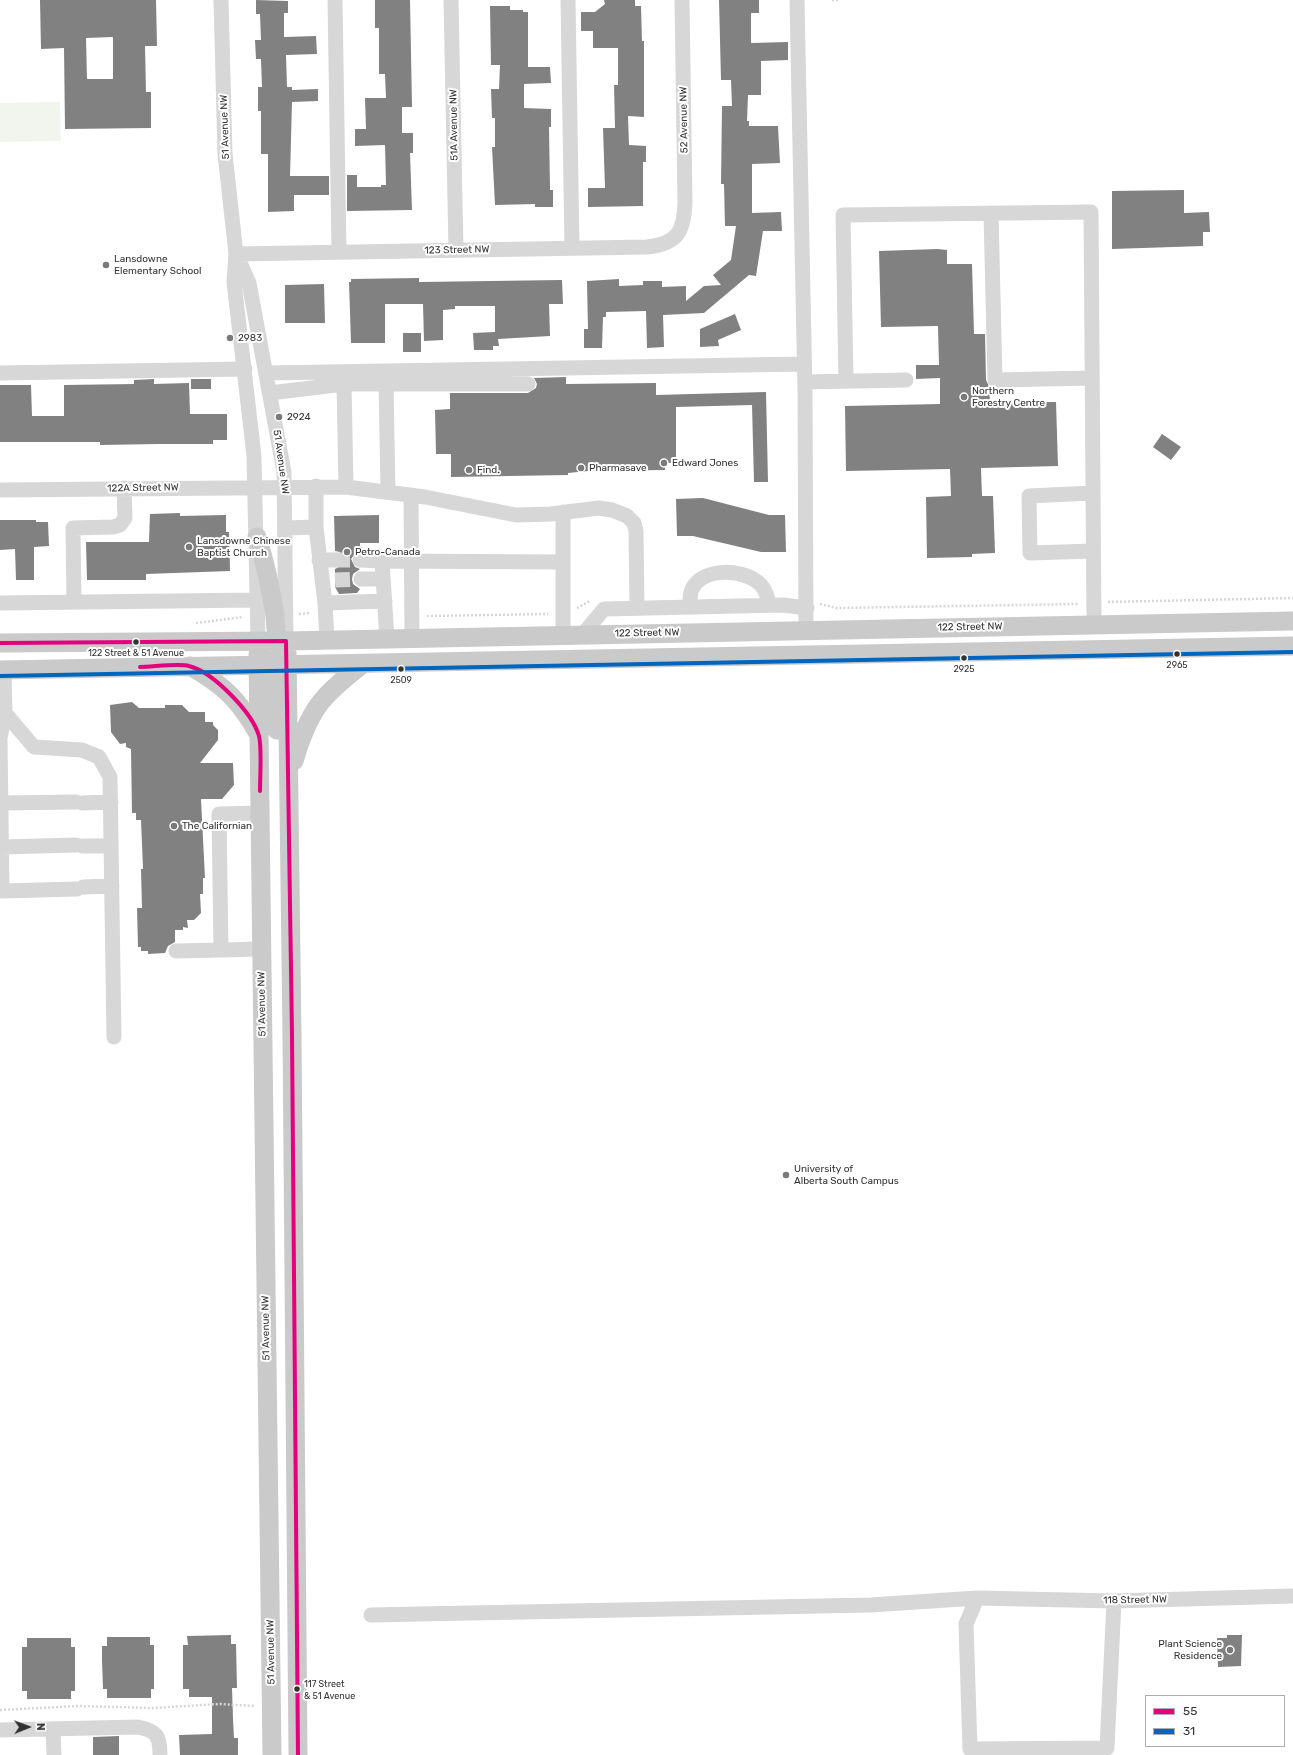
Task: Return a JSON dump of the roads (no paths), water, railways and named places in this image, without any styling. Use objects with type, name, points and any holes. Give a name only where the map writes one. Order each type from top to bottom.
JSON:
[{"type":"main road","points":[[256,537],[265,564],[275,616],[272,666],[284,819],[289,845]]},
{"type":"main road","name":"122 Street NW","points":[[0,643],[274,641],[1293,621]]},
{"type":"main road","name":"51 Avenue NW","points":[[272,1755],[259,736],[272,666],[274,641]]},
{"type":"main road","points":[[2,670],[1293,646]]},
{"type":"main road","points":[[288,778],[300,740],[310,717],[326,694],[363,664]]},
{"type":"main road","points":[[189,666],[216,681],[235,698],[247,714],[259,736]]},
{"type":"main road","name":"51 Avenue NW","points":[[272,666],[288,778],[298,1755]]},
{"type":"street","name":"51 Avenue NW","points":[[221,0],[225,154],[236,254],[234,282],[253,433],[256,487],[257,600],[274,641]]},
{"type":"street","points":[[335,0],[339,252]]},
{"type":"street","name":"51A Avenue NW","points":[[451,0],[456,250]]},
{"type":"street","points":[[568,0],[572,248]]},
{"type":"street","name":"52 Avenue NW","points":[[676,237],[682,225],[685,203],[682,0]]},
{"type":"street","points":[[797,0],[805,382],[806,630]]},
{"type":"street","points":[[846,381],[842,215],[1091,212],[1094,625]]},
{"type":"street","points":[[991,213],[995,380],[1092,378]]},
{"type":"street","name":"123 Street NW","points":[[236,254],[647,247],[663,244],[676,237]]},
{"type":"street","name":"51 Avenue NW","points":[[236,254],[249,283],[267,373],[286,486],[286,528],[274,641]]},
{"type":"street","points":[[267,373],[804,364]]},
{"type":"street","points":[[0,373],[245,369]]},
{"type":"street","points":[[805,382],[906,380]]},
{"type":"street","points":[[270,393],[344,384],[528,384]]},
{"type":"street","points":[[344,384],[346,487]]},
{"type":"street","points":[[386,384],[388,491]]},
{"type":"street","points":[[316,486],[316,527],[319,560],[328,579],[325,603],[327,640]]},
{"type":"street","name":"122A Street NW","points":[[0,490],[316,486],[388,491],[516,515],[551,514],[599,508],[612,510],[627,516],[634,523],[636,531],[637,608]]},
{"type":"street","points":[[74,602],[73,528],[113,528],[120,525],[125,518],[124,488]]},
{"type":"street","points":[[1092,493],[1029,496],[1030,553],[1093,551]]},
{"type":"street","points":[[411,495],[412,638]]},
{"type":"street","points":[[563,512],[563,635]]},
{"type":"street","points":[[286,528],[316,527]]},
{"type":"street","points":[[319,560],[335,560]]},
{"type":"street","points":[[360,560],[563,562]]},
{"type":"street","points":[[382,561],[387,639]]},
{"type":"street","points":[[689,607],[692,589],[702,579],[717,573],[739,572],[754,579],[762,586],[767,595],[769,605]]},
{"type":"street","points":[[361,579],[383,578]]},
{"type":"street","points":[[0,603],[257,600]]},
{"type":"street","points":[[325,603],[385,601]]},
{"type":"street","points":[[583,634],[604,609],[769,605],[807,608]]},
{"type":"street","points":[[2,670],[2,713],[0,738],[2,891],[112,886]]},
{"type":"street","points":[[2,713],[34,747],[82,750],[99,757],[110,777],[114,1037]]},
{"type":"street","points":[[1,803],[110,802]]},
{"type":"street","points":[[221,950],[219,814],[260,813]]},
{"type":"street","points":[[1,847],[111,846]]},
{"type":"street","points":[[176,951],[261,949]]},
{"type":"street","name":"118 Street NW","points":[[371,1615],[871,1605],[977,1598],[1114,1601],[1293,1596]]},
{"type":"street","points":[[977,1598],[966,1624],[970,1752],[1107,1748],[1114,1601]]},
{"type":"street","points":[[0,1730],[138,1727],[150,1729],[156,1734],[160,1744],[160,1755]]},
{"type":"street","points":[[53,1729],[54,1755]]},
{"type":"tunnel","points":[[335,560],[360,560]]},
{"type":"tunnel","points":[[335,580],[361,579]]},
{"type":"place","name":"Lansdowne Elementary School","points":[[106,265]]},
{"type":"place","name":"2983","points":[[230,338]]},
{"type":"place","name":"Northern Forestry Centre","points":[[964,397]]},
{"type":"place","name":"2924","points":[[279,417]]},
{"type":"place","name":"Edward Jones","points":[[664,463]]},
{"type":"place","name":"Pharmasave","points":[[581,468]]},
{"type":"place","name":"Find.","points":[[469,470]]},
{"type":"place","name":"Lansdowne Chinese Baptist Church","points":[[189,547]]},
{"type":"place","name":"Petro-Canada","points":[[347,552]]},
{"type":"place","name":"122 Street & 51 Avenue","points":[[136,642]]},
{"type":"place","name":"2965","points":[[1177,654]]},
{"type":"place","name":"2925","points":[[964,658]]},
{"type":"place","name":"2509","points":[[401,669]]},
{"type":"place","name":"The Californian","points":[[174,826]]},
{"type":"place","name":"University of Alberta South Campus","points":[[786,1175]]},
{"type":"place","name":"Plant Science Residence","points":[[1230,1650]]},
{"type":"place","name":"117 Street & 51 Avenue","points":[[297,1689]]}]
